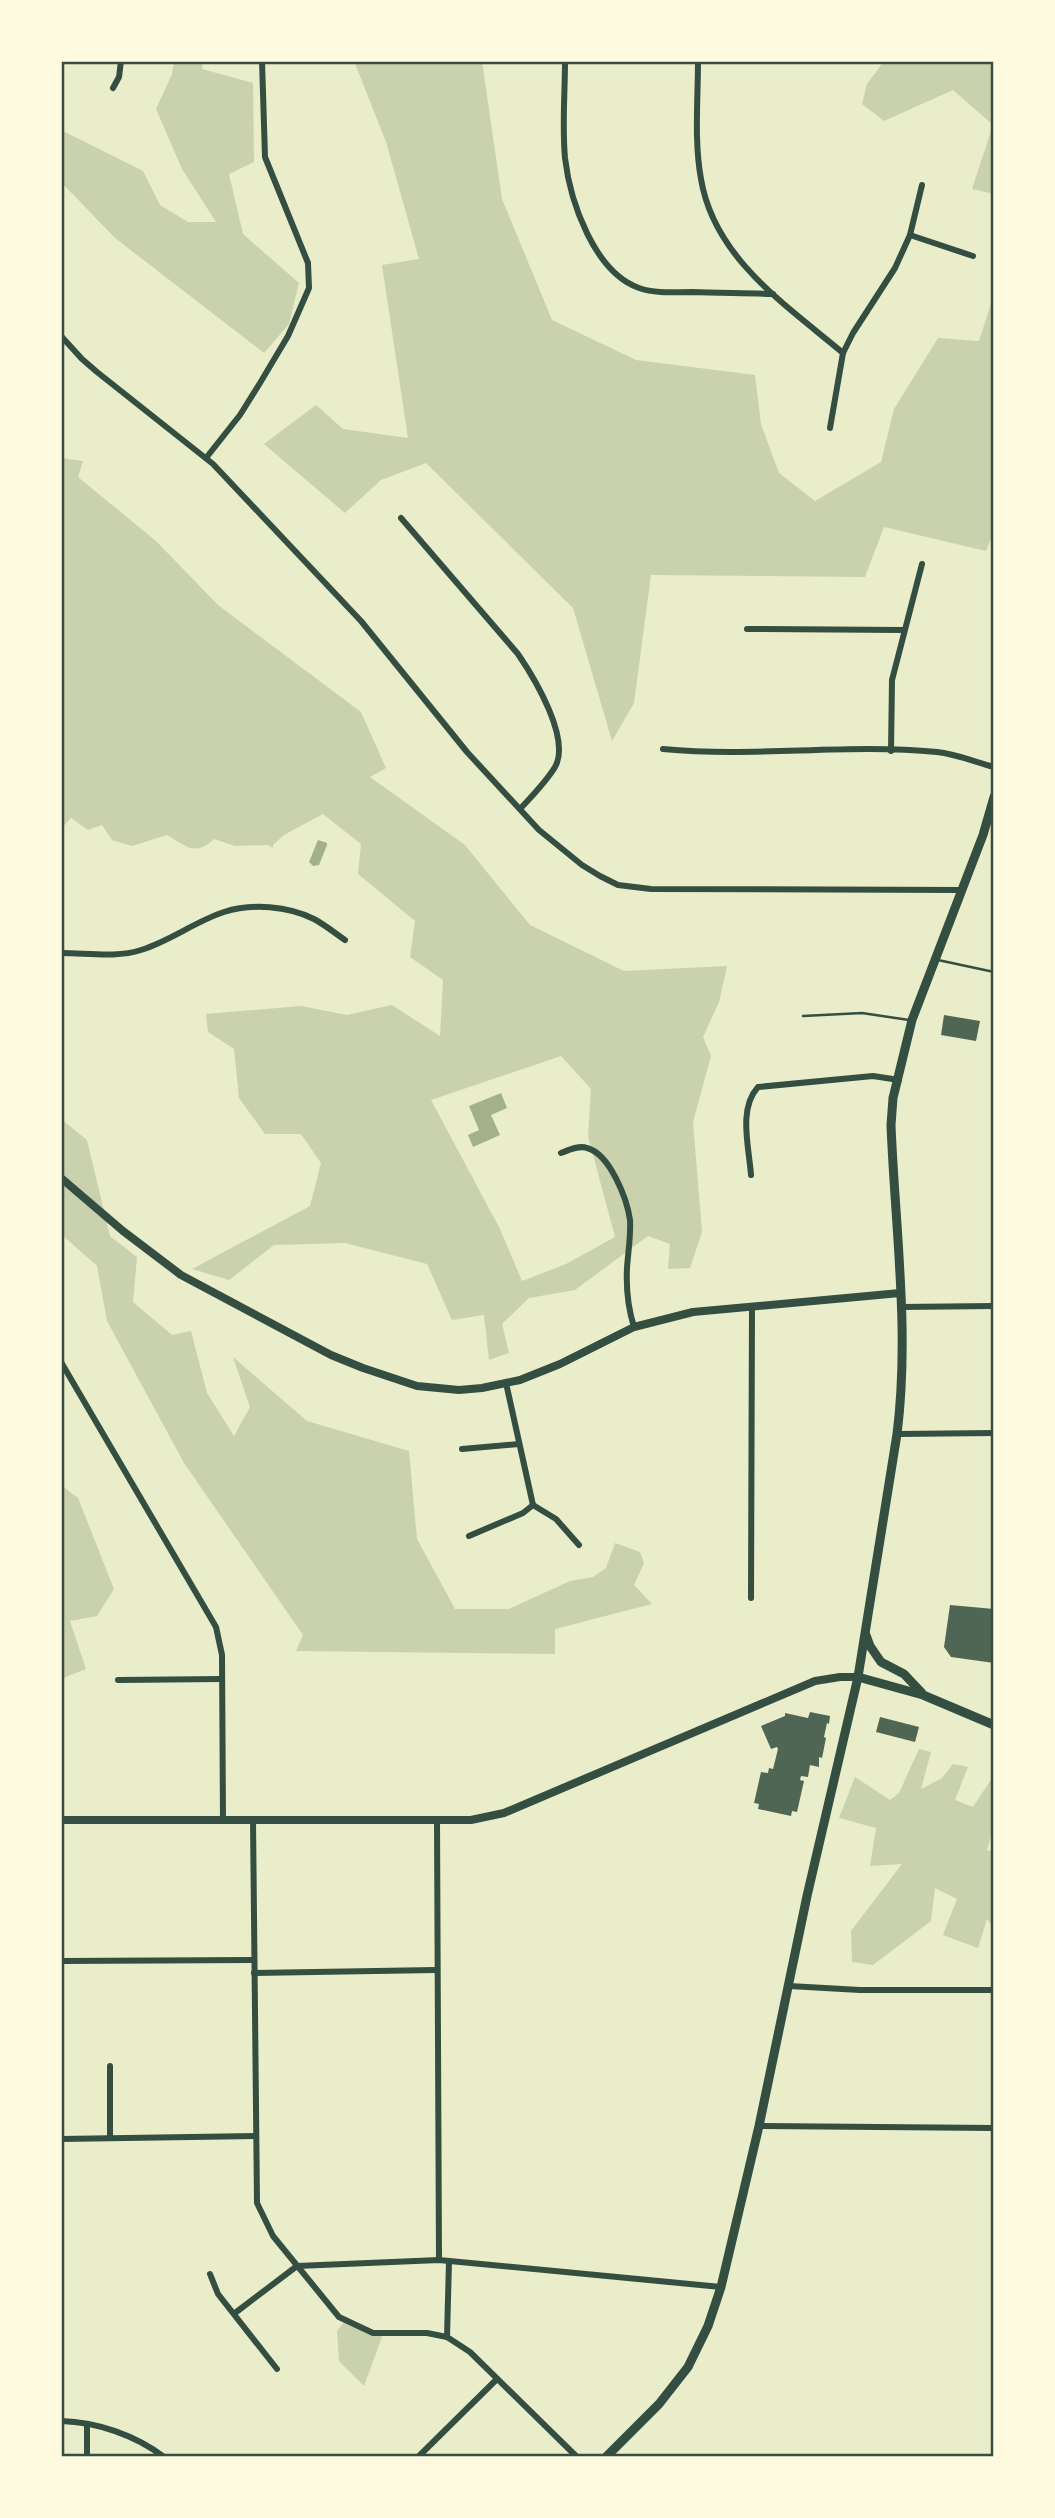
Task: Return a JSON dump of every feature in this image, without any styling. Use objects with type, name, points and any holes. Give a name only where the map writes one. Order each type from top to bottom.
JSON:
[{"type":"main road","points":[[606,2457],[659,2404],[688,2367],[708,2326],[721,2287],[760,2126],[807,1896],[858,1677],[897,1434],[901,1403],[901,1307],[891,1125],[894,1097],[912,1020],[983,835],[994,797]]},
{"type":"main road","points":[[865,1632],[870,1646],[881,1662],[904,1674],[923,1695]]},
{"type":"main road","points":[[858,1677],[923,1695],[994,1725]]},
{"type":"street","points":[[113,88],[119,77],[121,61]]},
{"type":"street","points":[[206,458],[240,415],[260,383],[288,336],[309,288],[308,263],[265,157],[262,61]]},
{"type":"street","points":[[565,61],[564,141],[570,183],[585,228],[613,272],[631,284],[652,291],[773,294]]},
{"type":"street","points":[[698,61],[698,156],[706,202],[719,232],[729,247],[773,294],[843,353]]},
{"type":"street","points":[[830,428],[843,353],[895,268],[910,235],[922,185]]},
{"type":"street","points":[[910,235],[973,256]]},
{"type":"street","points":[[61,336],[97,372],[206,458],[360,621],[467,752],[539,830],[582,866],[618,885],[651,889],[961,890]]},
{"type":"street","points":[[401,519],[518,654],[529,670],[558,729],[560,745],[555,767],[520,809]]},
{"type":"street","points":[[891,751],[892,680],[922,564]]},
{"type":"street","points":[[747,629],[903,630]]},
{"type":"street","points":[[663,749],[693,752],[939,752],[994,767]]},
{"type":"street","points":[[61,953],[127,954],[144,950],[224,912],[269,907],[292,911],[313,919],[345,940]]},
{"type":"street","points":[[751,1175],[746,1109],[758,1087],[873,1076],[898,1080]]},
{"type":"street","points":[[561,1153],[587,1147],[598,1154],[609,1167],[623,1194],[630,1220],[628,1292],[634,1327]]},
{"type":"street","points":[[61,1178],[122,1231],[181,1275],[331,1355],[417,1386],[459,1391],[506,1383],[560,1364],[634,1327],[692,1312],[900,1293]]},
{"type":"street","points":[[751,1598],[752,1306]]},
{"type":"street","points":[[901,1307],[994,1306]]},
{"type":"street","points":[[61,1362],[211,1614],[220,1641],[223,1819]]},
{"type":"street","points":[[506,1383],[533,1505],[556,1518],[579,1545]]},
{"type":"street","points":[[897,1434],[994,1433]]},
{"type":"street","points":[[462,1449],[519,1444]]},
{"type":"street","points":[[469,1536],[523,1513],[533,1505]]},
{"type":"street","points":[[61,1820],[471,1821],[504,1813],[782,1694],[824,1679],[858,1677]]},
{"type":"street","points":[[118,1680],[221,1679]]},
{"type":"street","points":[[253,1820],[257,2203],[273,2236],[339,2317],[373,2333],[427,2333],[447,2337],[470,2352],[577,2457]]},
{"type":"street","points":[[437,1821],[439,2260]]},
{"type":"street","points":[[61,1961],[253,1960]]},
{"type":"street","points":[[254,1973],[436,1970]]},
{"type":"street","points":[[789,1986],[860,1990],[994,1990]]},
{"type":"street","points":[[110,2066],[110,2138]]},
{"type":"street","points":[[760,2126],[994,2128]]},
{"type":"street","points":[[61,2139],[256,2136]]},
{"type":"street","points":[[235,2313],[297,2266],[439,2260],[721,2287]]},
{"type":"street","points":[[447,2337],[449,2261]]},
{"type":"street","points":[[210,2274],[218,2294],[277,2369]]},
{"type":"street","points":[[61,2330],[61,2361]]},
{"type":"street","points":[[418,2457],[497,2379]]},
{"type":"street","points":[[61,2421],[87,2424],[138,2441],[164,2457]]},
{"type":"street","points":[[87,2424],[87,2457]]},
{"type":"lane","points":[[935,960],[994,972]]},
{"type":"lane","points":[[803,1016],[862,1013],[912,1020]]},
{"type":"shaded area","points":[[174,61],[203,61],[202,69],[253,83],[254,162],[229,174],[243,234],[299,283],[289,324],[264,353],[115,238],[61,182],[61,130],[143,171],[160,205],[188,222],[216,222],[182,169],[156,109],[172,74]]},
{"type":"shaded area","points":[[354,61],[482,61],[502,199],[552,320],[636,360],[755,375],[761,424],[779,473],[815,501],[881,462],[894,409],[938,338],[979,341],[994,294],[994,532],[986,551],[884,527],[865,577],[651,575],[634,703],[612,741],[573,608],[426,463],[381,480],[345,513],[264,444],[316,405],[343,429],[408,438],[382,265],[419,259],[386,142]]},
{"type":"shaded area","points":[[884,61],[994,61],[994,194],[972,189],[993,125],[953,90],[884,121],[862,104],[867,84]]},
{"type":"shaded area","points":[[61,458],[83,461],[78,477],[156,541],[218,605],[361,712],[386,768],[370,777],[465,845],[530,925],[624,971],[727,966],[719,1002],[703,1037],[711,1056],[693,1122],[702,1232],[690,1268],[668,1269],[670,1244],[648,1236],[575,1290],[529,1298],[502,1324],[509,1353],[489,1360],[484,1315],[452,1320],[427,1264],[345,1243],[274,1245],[229,1280],[192,1269],[310,1206],[321,1163],[301,1134],[265,1134],[239,1098],[234,1049],[208,1032],[206,1014],[301,1006],[347,1015],[392,1005],[440,1036],[443,980],[410,957],[415,921],[358,874],[361,844],[323,814],[284,835],[273,848],[268,845],[235,846],[214,839],[196,849],[167,835],[132,846],[112,840],[102,825],[88,830],[71,818],[61,829]],"holes":[[[561,1056],[591,1089],[588,1136],[615,1237],[566,1264],[522,1281],[500,1229],[431,1100]]]},
{"type":"shaded area","points":[[318,840],[327,845],[319,865],[313,866],[309,862]]},
{"type":"shaded area","points":[[501,1093],[507,1108],[491,1115],[500,1135],[473,1147],[468,1135],[479,1130],[469,1106]]},
{"type":"shaded area","points":[[61,1119],[87,1140],[110,1236],[137,1257],[133,1302],[172,1335],[191,1331],[207,1393],[234,1436],[250,1407],[233,1357],[307,1421],[409,1451],[417,1539],[455,1609],[509,1609],[570,1581],[593,1577],[606,1568],[615,1543],[640,1552],[644,1563],[634,1585],[652,1604],[555,1629],[555,1654],[296,1651],[303,1635],[184,1463],[107,1321],[97,1266],[61,1234]]},
{"type":"shaded area","points":[[61,1485],[78,1498],[114,1589],[97,1616],[70,1621],[86,1669],[61,1679]]},
{"type":"shaded area","points":[[919,1749],[931,1752],[921,1789],[942,1778],[953,1764],[968,1767],[955,1800],[973,1807],[994,1775],[994,1826],[987,1850],[994,1852],[994,1928],[987,1919],[978,1948],[943,1935],[957,1899],[935,1888],[931,1921],[873,1965],[852,1962],[851,1931],[902,1864],[870,1866],[876,1828],[839,1818],[855,1777],[890,1800],[899,1793]]},
{"type":"shaded area","points":[[345,2321],[383,2334],[364,2386],[339,2361],[337,2331]]},
{"type":"building","points":[[944,1015],[980,1021],[976,1041],[941,1035]]},
{"type":"building","points":[[950,1605],[994,1609],[994,1663],[951,1657],[944,1647]]},
{"type":"building","points":[[810,1712],[830,1716],[829,1724],[827,1723],[824,1737],[822,1758],[819,1757],[819,1767],[810,1765],[808,1777],[801,1776],[800,1780],[804,1781],[797,1812],[792,1811],[791,1816],[758,1809],[759,1804],[754,1803],[761,1772],[768,1773],[769,1768],[773,1769],[778,1749],[771,1749],[761,1726],[785,1716],[785,1713],[808,1718]]},
{"type":"building","points":[[880,1717],[919,1727],[915,1742],[876,1732]]}]
